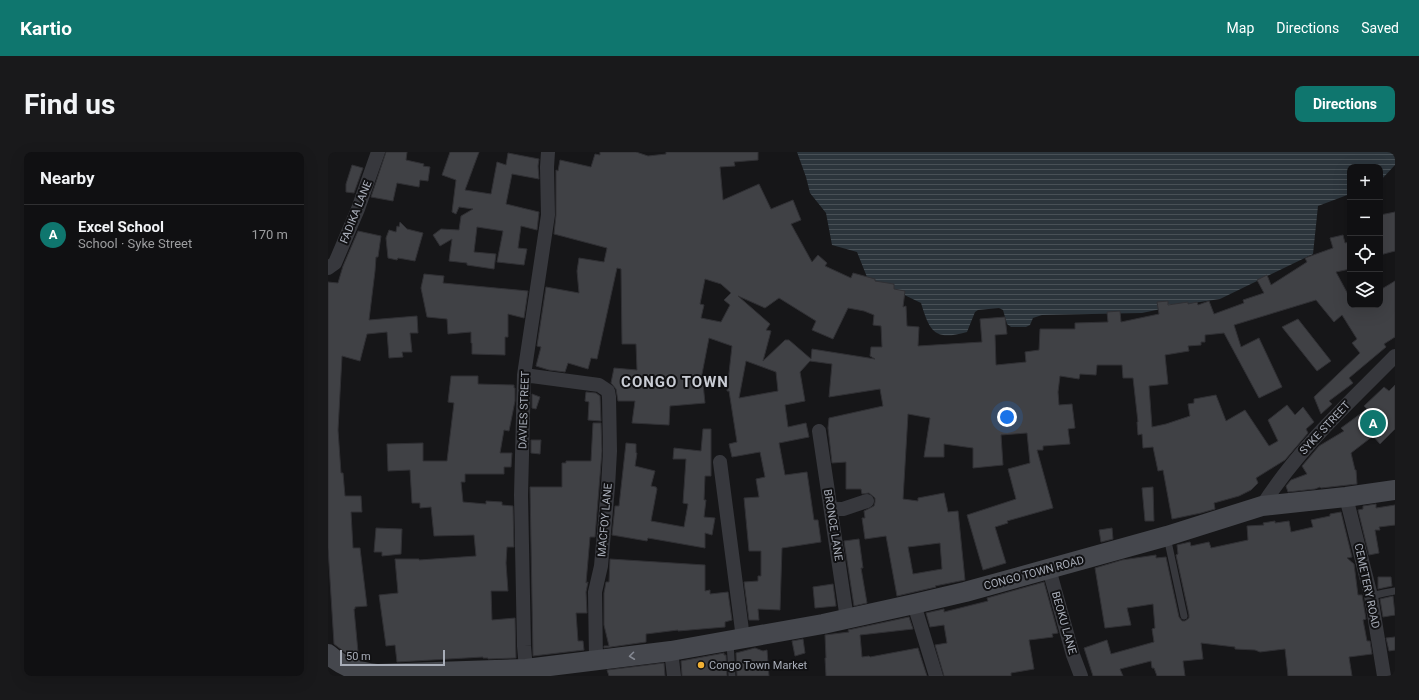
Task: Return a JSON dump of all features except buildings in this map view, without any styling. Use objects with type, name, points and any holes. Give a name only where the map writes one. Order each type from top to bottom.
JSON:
[{"type":"main road","name":"CONGO TOWN ROAD","points":[[328,654],[335,660],[360,672],[377,674],[526,669],[671,651],[848,619],[914,604],[1168,536],[1262,506],[1346,498],[1395,490]]},
{"type":"street","name":"FADIKA LANE","points":[[328,268],[335,263],[358,209],[378,152]]},
{"type":"street","name":"DAVIES STREET","points":[[526,669],[524,646],[521,495],[524,375],[548,215],[548,152]]},
{"type":"street","name":"SYKE STREET","points":[[1262,506],[1277,483],[1315,437],[1395,356]]},
{"type":"street","name":"MACFOY LANE","points":[[524,375],[599,385],[608,391],[610,451],[601,566],[595,592],[596,660]]},
{"type":"street","name":"BRONCE LANE","points":[[819,431],[848,619]]},
{"type":"street","points":[[720,462],[736,639]]},
{"type":"street","name":"CEMETERY ROAD","points":[[1346,498],[1371,596],[1384,676]]},
{"type":"street","points":[[831,510],[843,509],[867,501]]},
{"type":"street","name":"BEOKU LANE","points":[[1049,569],[1073,655],[1081,676]]},
{"type":"street","points":[[914,604],[936,676]]},
{"type":"street","points":[[671,651],[674,676]]},
{"type":"lane","points":[[1168,536],[1184,616]]},
{"type":"lane","points":[[1371,596],[1395,591]]},
{"type":"lane","points":[[732,676],[736,639]]},
{"type":"shaded area","points":[[797,152],[1395,152],[1395,165],[1383,178],[1383,164],[1347,164],[1347,195],[1318,206],[1313,254],[1220,299],[1142,313],[1042,315],[1033,318],[1030,325],[1026,327],[1011,327],[1007,324],[1003,310],[999,308],[978,310],[975,312],[967,332],[956,335],[940,334],[935,332],[927,321],[921,303],[867,277],[857,252],[832,245],[826,213],[810,193]]},
{"type":"place","name":"Excel School","points":[[1373,423]]},
{"type":"place","name":"Congo Town Market","points":[[701,665]]},
{"type":"district","name":"CONGO TOWN","points":[[675,382]]}]
